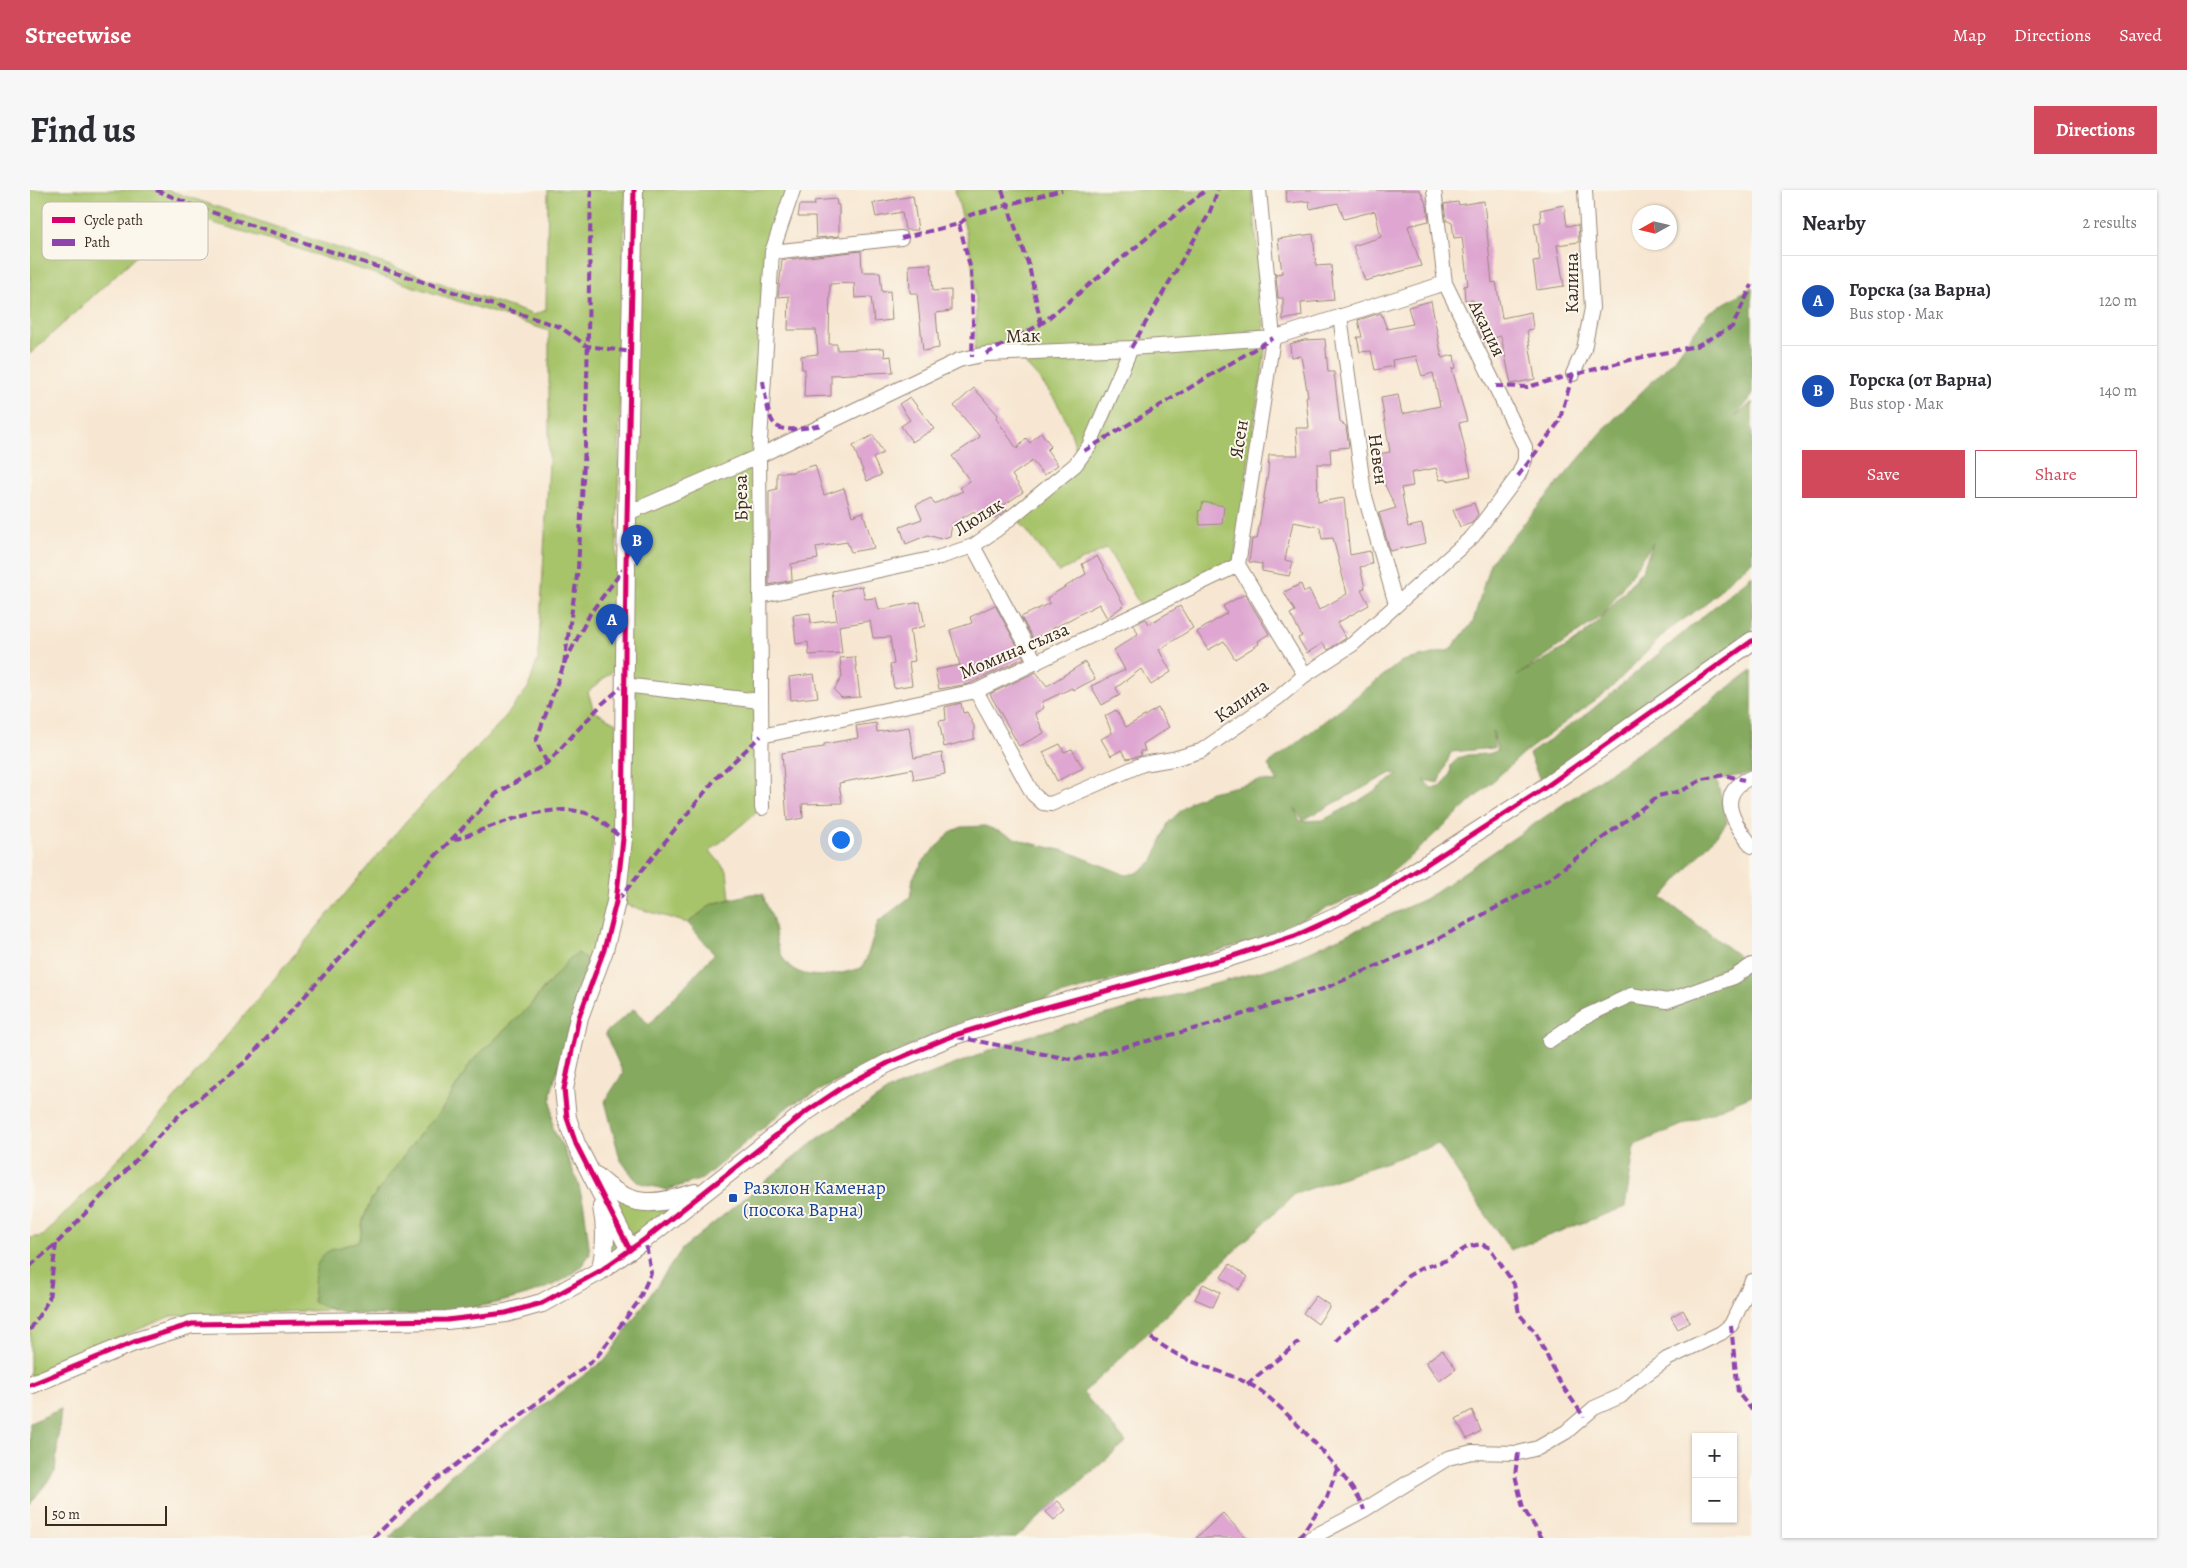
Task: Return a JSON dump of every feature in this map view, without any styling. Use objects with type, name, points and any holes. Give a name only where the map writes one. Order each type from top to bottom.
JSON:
[{"type":"street","points":[[630,1250],[576,1144],[567,1118],[564,1089],[579,1018],[604,950],[617,894],[623,840],[624,685],[634,190]]},
{"type":"street","name":"Бреза","points":[[762,808],[759,456],[772,252],[792,190]]},
{"type":"street","name":"Ясен","points":[[1238,565],[1273,338],[1259,190]]},
{"type":"street","name":"Акация","points":[[1434,190],[1445,283],[1525,447],[1525,460],[1518,476]]},
{"type":"street","name":"Калина","points":[[1573,374],[1584,349],[1592,308],[1585,190]]},
{"type":"street","points":[[772,252],[901,238]]},
{"type":"street","name":"Мак","points":[[628,513],[759,456],[959,360],[986,354],[1131,348],[1273,338],[1445,283]]},
{"type":"street","name":"Невен","points":[[1340,316],[1364,493],[1396,604]]},
{"type":"street","name":"Люляк","points":[[760,596],[940,557],[973,546],[996,530],[1075,465],[1089,446],[1131,348]]},
{"type":"street","name":"Калина","points":[[976,691],[1033,794],[1042,803],[1051,804],[1143,764],[1181,757],[1201,750],[1279,697],[1305,675],[1352,644],[1376,625],[1396,604],[1473,536],[1518,476]]},
{"type":"street","points":[[973,546],[1036,663]]},
{"type":"street","points":[[1238,565],[1305,675]]},
{"type":"street","name":"Момина сълза","points":[[761,736],[976,691],[1238,565]]},
{"type":"street","points":[[30,1385],[134,1342],[192,1324],[447,1320],[506,1313],[542,1303],[600,1271],[630,1250],[807,1111],[843,1087],[888,1063],[952,1036],[1029,1012],[1230,957],[1295,936],[1343,914],[1385,891],[1540,791],[1752,641]]},
{"type":"street","points":[[624,685],[760,701]]},
{"type":"street","points":[[1752,777],[1744,780],[1732,793],[1729,808],[1738,829],[1752,846]]},
{"type":"street","points":[[1549,1041],[1584,1017],[1631,995],[1667,1001],[1734,977],[1752,965]]},
{"type":"street","points":[[589,1169],[609,1188],[624,1196],[650,1204],[668,1202],[706,1190]]},
{"type":"street","points":[[589,1169],[606,1223],[605,1253],[600,1271]]},
{"type":"street","points":[[1311,1538],[1364,1510],[1448,1458],[1472,1452],[1518,1453],[1538,1448],[1566,1432],[1594,1408],[1621,1396],[1634,1383],[1667,1359],[1721,1333],[1731,1325],[1752,1281]]},
{"type":"green space","points":[[30,190],[168,190],[203,202],[42,202],[42,260],[132,260],[30,354]]},
{"type":"green space","points":[[548,190],[625,190],[614,670],[588,692],[594,711],[616,723],[617,794],[608,914],[590,972],[547,984],[528,1008],[472,1061],[441,1111],[426,1126],[371,1200],[363,1220],[360,1240],[351,1245],[331,1250],[315,1283],[335,1310],[171,1316],[47,1367],[30,1380],[30,1238],[43,1236],[159,1117],[406,821],[502,721],[528,688],[538,659],[549,463],[549,331],[262,237],[208,221],[208,204],[534,315],[546,310]]},
{"type":"green space","points":[[634,190],[793,190],[771,262],[759,456],[762,808],[710,851],[727,871],[730,899],[712,904],[688,923],[616,902]]},
{"type":"green space","points":[[955,190],[1252,190],[1266,345],[1234,561],[1141,607],[1107,548],[1059,572],[1019,521],[1079,468],[1076,449],[1071,432],[1056,402],[1036,376],[1011,349],[974,350],[976,307],[973,269],[966,231]]},
{"type":"green space","points":[[1752,287],[1752,396],[1735,418],[1752,402],[1752,561],[1731,578],[1707,603],[1667,631],[1609,690],[1525,752],[1404,862],[1371,889],[1250,942],[953,1025],[790,1105],[702,1179],[667,1190],[637,1182],[620,1159],[605,1101],[623,1073],[605,1033],[634,1009],[649,1025],[714,954],[688,923],[712,904],[751,894],[763,894],[773,920],[779,950],[787,964],[805,974],[816,976],[839,974],[861,968],[866,960],[878,922],[910,897],[913,878],[923,861],[952,831],[962,827],[985,826],[1026,842],[1069,852],[1126,875],[1137,873],[1153,861],[1168,823],[1190,802],[1211,792],[1260,781],[1278,782],[1268,765],[1402,661],[1450,650],[1473,622],[1490,563],[1608,425],[1674,360],[1708,313]],"holes":[[[1653,543],[1643,569],[1598,622],[1576,641],[1517,676],[1603,615]],[[1493,731],[1497,751],[1458,758],[1451,765],[1450,775],[1441,787],[1431,788],[1424,780],[1439,783],[1451,752],[1494,748]],[[1391,773],[1398,775],[1357,802],[1323,820],[1300,821],[1295,808],[1303,820]]]},
{"type":"green space","points":[[1752,575],[1752,633],[1542,785],[1529,754],[1588,713]]},
{"type":"green space","points":[[1752,670],[1752,773],[1717,780],[1727,823],[1662,898],[1752,966],[1752,1095],[1635,1145],[1625,1207],[1510,1250],[1438,1144],[1295,1194],[1083,1393],[1126,1442],[1016,1538],[389,1538],[449,1476],[607,1358],[682,1249],[816,1140],[889,1090],[1025,1037],[1275,967],[1425,899],[1689,718]]},
{"type":"green space","points":[[578,953],[587,960],[590,972],[569,1029],[551,1093],[553,1129],[564,1149],[578,1183],[584,1206],[590,1254],[582,1265],[573,1274],[551,1286],[523,1296],[456,1310],[422,1314],[359,1314],[334,1310],[313,1302],[314,1279],[321,1258],[333,1249],[360,1240],[363,1220],[371,1200],[426,1126],[441,1111],[472,1061],[528,1008],[570,958]]},
{"type":"green space","points":[[609,1188],[624,1196],[705,1190],[600,1271]]},
{"type":"green space","points":[[61,1409],[55,1472],[30,1504],[30,1423]]},
{"type":"building","points":[[1286,190],[1420,190],[1427,206],[1429,221],[1408,226],[1421,266],[1365,281],[1353,246],[1381,237],[1375,211],[1344,219],[1338,203],[1310,209],[1309,201],[1287,203]]},
{"type":"building","points":[[913,196],[918,230],[905,230],[902,212],[876,217],[873,203]]},
{"type":"building","points":[[836,199],[837,205],[839,205],[839,236],[816,238],[815,217],[798,217],[800,205],[815,205],[814,201]]},
{"type":"building","points":[[1484,201],[1492,283],[1496,282],[1502,318],[1531,312],[1533,329],[1527,330],[1535,379],[1511,384],[1501,336],[1483,341],[1475,323],[1477,322],[1473,300],[1465,300],[1464,286],[1468,285],[1462,237],[1454,238],[1452,223],[1446,220],[1444,204],[1458,202],[1459,205]]},
{"type":"building","points":[[1564,205],[1567,226],[1578,225],[1579,242],[1557,245],[1564,286],[1537,290],[1533,261],[1540,260],[1534,223],[1541,222],[1540,210]]},
{"type":"building","points":[[1313,234],[1316,266],[1331,265],[1334,300],[1301,303],[1302,316],[1283,320],[1283,298],[1278,298],[1276,274],[1282,273],[1278,239]]},
{"type":"building","points":[[861,251],[862,272],[880,272],[882,292],[890,291],[892,320],[874,322],[871,297],[855,298],[854,283],[830,284],[829,344],[837,344],[837,350],[884,348],[885,357],[891,356],[893,372],[831,375],[831,396],[804,397],[805,369],[802,369],[801,356],[818,354],[816,330],[788,330],[789,296],[778,297],[782,260]]},
{"type":"building","points":[[931,264],[933,291],[951,290],[951,311],[936,313],[939,348],[923,351],[917,293],[910,293],[909,265]]},
{"type":"building","points":[[1431,301],[1442,358],[1454,355],[1456,368],[1452,369],[1467,421],[1459,423],[1471,476],[1447,481],[1446,479],[1440,480],[1436,468],[1411,473],[1413,486],[1401,488],[1408,527],[1422,524],[1426,543],[1390,551],[1379,513],[1396,508],[1381,477],[1377,454],[1390,452],[1381,398],[1398,395],[1402,414],[1440,406],[1433,373],[1422,376],[1416,356],[1392,360],[1393,366],[1375,370],[1371,351],[1360,352],[1357,337],[1362,337],[1358,320],[1381,313],[1387,329],[1413,324],[1408,307]]},
{"type":"building","points":[[1325,339],[1328,372],[1334,372],[1340,422],[1346,426],[1349,447],[1330,449],[1331,464],[1317,464],[1318,502],[1344,498],[1350,555],[1370,551],[1372,564],[1360,567],[1365,588],[1361,589],[1369,605],[1337,623],[1346,638],[1328,650],[1323,643],[1307,653],[1298,638],[1302,636],[1290,614],[1295,611],[1284,592],[1301,584],[1304,592],[1309,589],[1319,610],[1347,594],[1333,538],[1322,539],[1320,527],[1293,522],[1285,560],[1293,562],[1289,576],[1262,571],[1262,564],[1249,562],[1252,539],[1257,539],[1268,473],[1269,455],[1298,455],[1296,428],[1309,428],[1306,397],[1308,396],[1301,356],[1291,357],[1290,344],[1304,340]]},
{"type":"building","points":[[974,388],[998,415],[996,418],[1017,449],[1026,438],[1030,443],[1041,432],[1051,446],[1047,450],[1058,465],[1044,475],[1032,461],[1012,475],[1023,492],[1004,505],[1007,510],[995,518],[989,511],[979,518],[974,511],[952,524],[950,536],[941,539],[928,535],[906,544],[900,527],[922,519],[916,505],[931,498],[934,504],[963,491],[960,488],[970,481],[952,456],[980,437],[954,406]]},
{"type":"building","points":[[910,397],[934,429],[912,442],[901,426],[910,420],[899,404]]},
{"type":"building","points":[[873,435],[883,453],[873,458],[881,475],[867,481],[853,446]]},
{"type":"building","points":[[815,465],[824,495],[844,488],[852,516],[863,512],[874,548],[851,552],[847,542],[816,547],[818,559],[791,564],[792,580],[769,585],[769,491],[777,489],[777,473],[792,472]]},
{"type":"building","points":[[1203,502],[1224,506],[1222,524],[1200,525],[1198,511],[1201,510]]},
{"type":"building","points":[[1474,503],[1478,514],[1472,523],[1460,527],[1453,510]]},
{"type":"building","points":[[1097,556],[1124,605],[1107,618],[1099,604],[1033,639],[1021,617],[1050,603],[1047,598],[1086,574],[1082,564]]},
{"type":"building","points":[[862,586],[865,599],[876,598],[879,610],[920,602],[925,626],[910,630],[915,661],[909,662],[912,685],[894,688],[890,665],[894,664],[890,637],[873,638],[870,621],[839,626],[842,653],[809,655],[808,642],[796,644],[793,615],[810,613],[811,623],[837,620],[833,592]]},
{"type":"building","points":[[1245,594],[1269,634],[1258,641],[1259,644],[1235,659],[1224,641],[1208,650],[1197,632],[1227,613],[1223,606]]},
{"type":"building","points":[[995,605],[1024,658],[969,684],[939,689],[935,670],[960,665],[950,630],[972,623],[970,617]]},
{"type":"building","points":[[1180,606],[1193,628],[1159,650],[1171,672],[1151,685],[1141,669],[1116,688],[1120,695],[1102,705],[1091,686],[1125,670],[1114,650],[1138,634],[1134,625],[1146,619],[1149,624]]},
{"type":"building","points":[[855,657],[860,697],[842,698],[834,690],[842,677],[840,658]]},
{"type":"building","points":[[1085,662],[1095,679],[1074,690],[1072,688],[1042,702],[1044,708],[1035,713],[1044,733],[1019,746],[990,694],[1036,672],[1047,686]]},
{"type":"building","points":[[814,674],[818,697],[791,700],[789,677]]},
{"type":"building","points":[[961,703],[963,713],[967,712],[974,726],[974,739],[944,747],[939,721],[946,720],[945,707]]},
{"type":"building","points":[[1158,708],[1169,727],[1143,744],[1145,751],[1140,751],[1141,756],[1127,759],[1121,750],[1111,756],[1101,739],[1112,733],[1105,716],[1116,710],[1126,727]]},
{"type":"building","points":[[876,723],[877,732],[909,727],[914,758],[942,753],[945,774],[914,780],[912,769],[839,783],[842,803],[802,804],[803,818],[787,821],[782,753],[824,747],[824,744],[858,738],[856,726]]},
{"type":"building","points":[[1060,744],[1064,752],[1072,749],[1083,768],[1057,781],[1043,752]]},
{"type":"building","points":[[1230,1264],[1248,1277],[1238,1290],[1221,1277]]},
{"type":"building","points":[[1203,1284],[1220,1292],[1213,1307],[1195,1299]]},
{"type":"building","points":[[1316,1296],[1330,1306],[1318,1324],[1303,1313]]},
{"type":"building","points":[[1683,1310],[1690,1322],[1678,1329],[1671,1317]]},
{"type":"building","points":[[1442,1350],[1456,1369],[1439,1381],[1426,1362]]},
{"type":"building","points":[[1472,1410],[1481,1431],[1467,1439],[1456,1419]]},
{"type":"building","points":[[1058,1501],[1066,1510],[1054,1520],[1046,1512]]},
{"type":"building","points":[[1223,1513],[1246,1538],[1196,1538]]},
{"type":"marked path","points":[[156,190],[185,202]]},
{"type":"marked path","points":[[564,664],[578,569],[586,428],[591,190]]},
{"type":"marked path","points":[[1002,190],[1029,266],[1041,324]]},
{"type":"marked path","points":[[901,238],[959,224],[970,215],[1062,190]]},
{"type":"marked path","points":[[986,354],[1041,324],[1206,190]]},
{"type":"marked path","points":[[1131,348],[1209,214],[1218,190]]},
{"type":"marked path","points":[[208,211],[560,327],[587,346],[632,352]]},
{"type":"marked path","points":[[959,224],[971,270],[972,357]]},
{"type":"marked path","points":[[1496,386],[1527,387],[1634,359],[1696,346],[1732,327],[1752,285]]},
{"type":"marked path","points":[[1084,451],[1273,338]]},
{"type":"marked path","points":[[1518,476],[1559,422],[1573,374]]},
{"type":"marked path","points":[[763,381],[768,411],[776,426],[783,429],[793,429],[823,425]]},
{"type":"marked path","points":[[547,763],[536,741],[564,664],[591,612],[626,566]]},
{"type":"marked path","points":[[30,1266],[56,1244],[181,1113],[245,1062],[397,895],[496,794],[547,763],[602,704],[624,685]]},
{"type":"marked path","points":[[618,900],[717,777],[761,736]]},
{"type":"marked path","points":[[957,1037],[1074,1060],[1205,1026],[1323,989],[1432,942],[1546,881],[1658,796],[1681,791],[1703,779],[1724,775],[1744,780]]},
{"type":"marked path","points":[[454,840],[503,822],[556,810],[589,814],[623,839]]},
{"type":"marked path","points":[[373,1538],[429,1485],[596,1358],[638,1302],[651,1273],[645,1239]]},
{"type":"marked path","points":[[30,1330],[49,1299],[56,1244]]},
{"type":"marked path","points":[[1336,1341],[1352,1325],[1380,1308],[1408,1276],[1420,1269],[1447,1260],[1467,1247],[1481,1244],[1490,1248],[1514,1284],[1519,1314],[1536,1333],[1559,1381],[1584,1417]]},
{"type":"marked path","points":[[1731,1325],[1738,1393],[1752,1410]]},
{"type":"marked path","points":[[1151,1338],[1184,1358],[1231,1376],[1258,1389],[1284,1411],[1334,1465],[1348,1482],[1364,1510]]},
{"type":"marked path","points":[[1247,1384],[1299,1342]]},
{"type":"marked path","points":[[1518,1453],[1515,1475],[1523,1508],[1542,1538]]},
{"type":"marked path","points":[[1299,1538],[1327,1497],[1337,1469]]},
{"type":"cycle path","points":[[630,1250],[576,1144],[567,1118],[564,1089],[579,1017],[604,950],[616,902],[623,839],[626,566],[634,190]]},
{"type":"cycle path","points":[[30,1385],[134,1342],[192,1324],[447,1320],[506,1313],[542,1303],[600,1271],[645,1239],[807,1111],[843,1087],[888,1063],[952,1036],[1029,1012],[1230,957],[1295,936],[1343,914],[1385,891],[1540,791],[1752,641]]},
{"type":"place","name":"Горска (от Варна)","points":[[637,566]]},
{"type":"place","name":"Горска (за Варна)","points":[[612,645]]},
{"type":"place","name":"Разклон Каменар (посока Варна)","points":[[733,1198]]}]
